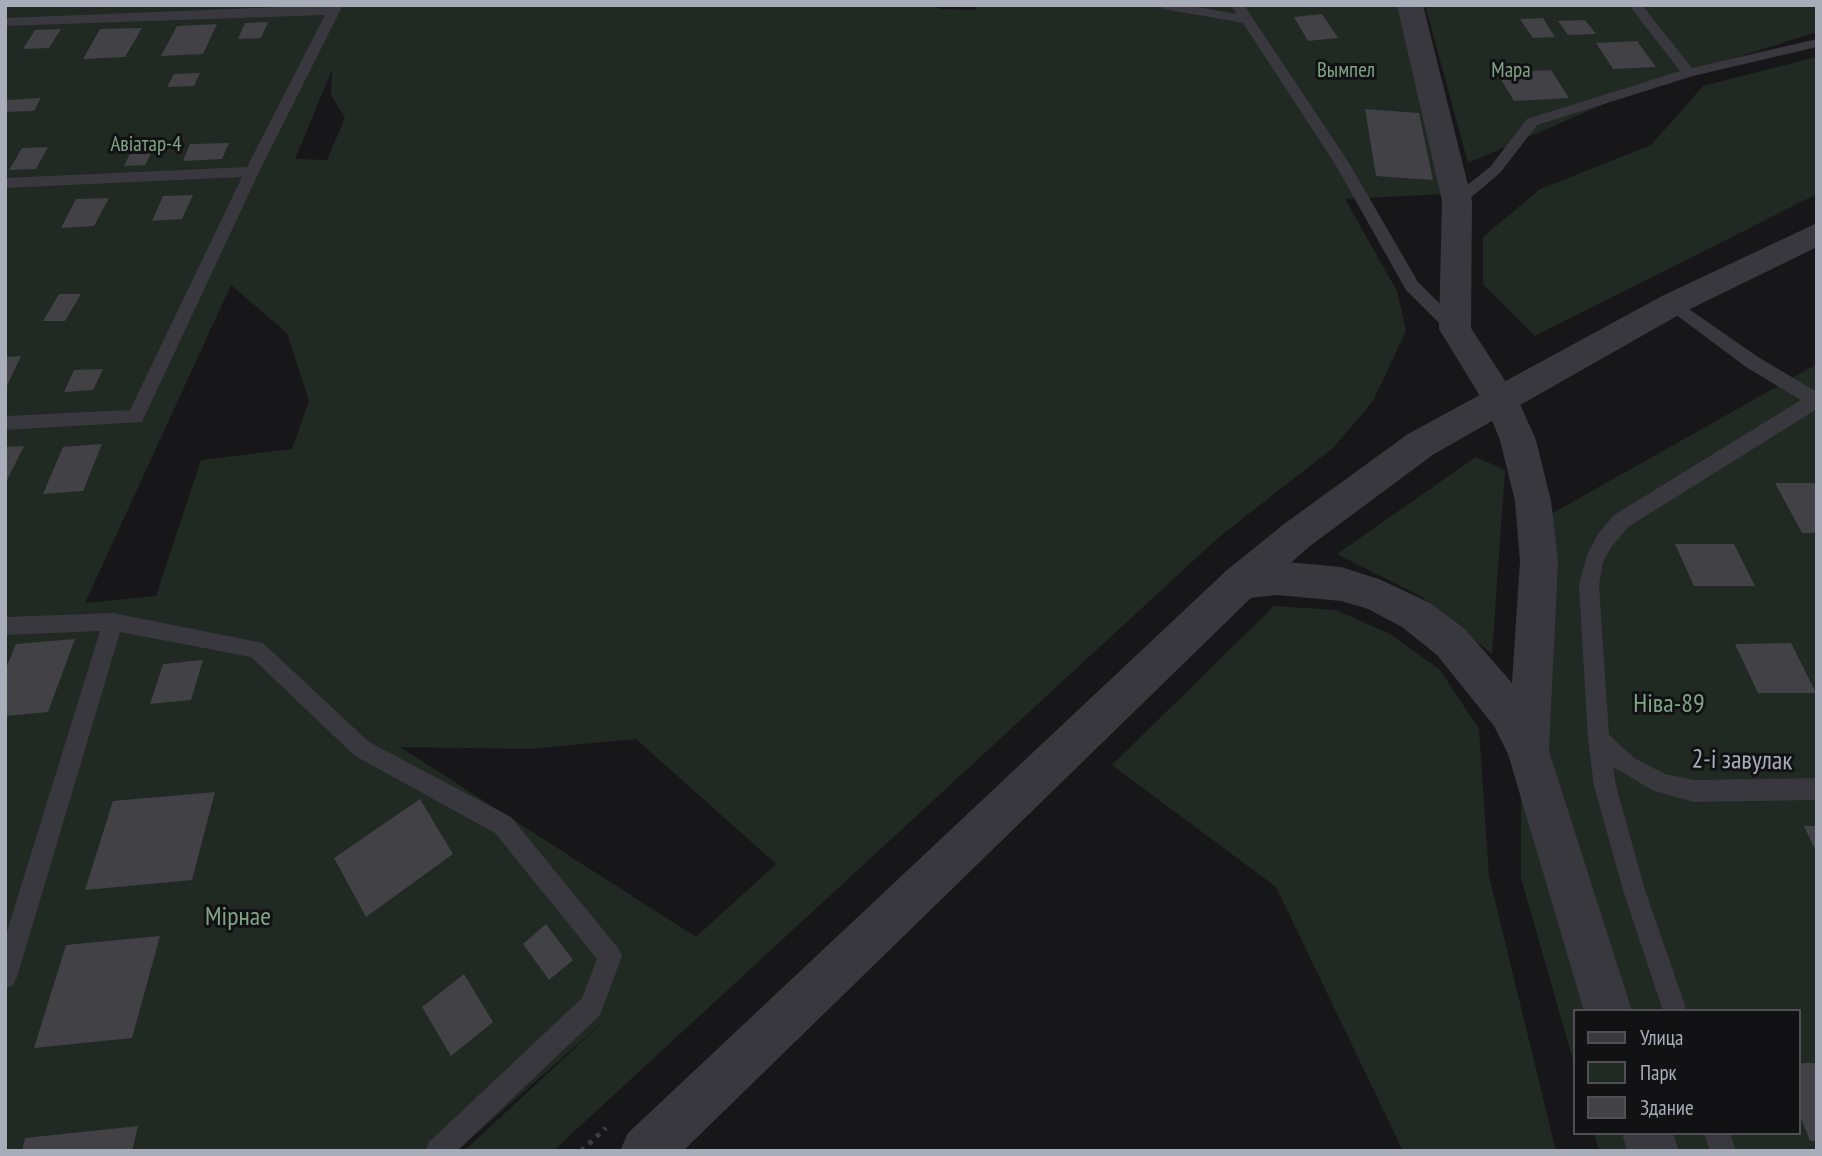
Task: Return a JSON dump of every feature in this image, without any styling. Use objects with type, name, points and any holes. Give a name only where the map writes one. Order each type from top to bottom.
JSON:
[{"type":"street","points":[[1410,5],[1457,201],[1455,329],[1502,402],[1528,471],[1539,561],[1528,751]]},
{"type":"street","points":[[646,1151],[1241,582],[1353,491],[1421,444],[1502,402],[1673,304],[1817,234]]},
{"type":"street","points":[[1241,582],[1277,578],[1341,584],[1379,596],[1416,615],[1451,642],[1482,677],[1509,712],[1528,751],[1607,1009]]},
{"type":"lane","points":[[1164,5],[1246,20]]},
{"type":"lane","points":[[1237,5],[1342,163],[1412,286],[1455,329]]},
{"type":"lane","points":[[1635,5],[1689,73]]},
{"type":"lane","points":[[5,22],[336,8],[252,172],[136,417],[5,423]]},
{"type":"lane","points":[[1457,201],[1495,170],[1532,122],[1689,73],[1817,43]]},
{"type":"lane","points":[[5,183],[252,172]]},
{"type":"lane","points":[[1673,304],[1732,349],[1816,401],[1621,521],[1605,540],[1594,561],[1589,585],[1599,739],[1605,786],[1617,833],[1674,1009]]},
{"type":"lane","points":[[5,626],[113,622],[256,649],[362,749],[503,825],[610,956],[591,1006],[438,1151]]},
{"type":"lane","points":[[5,977],[113,622]]},
{"type":"lane","name":"2-і завулак","points":[[1599,739],[1626,765],[1662,784],[1693,791],[1817,789]]},
{"type":"green space","points":[[5,5],[933,5],[940,9],[977,10],[972,5],[1399,5],[1444,194],[1345,199],[1397,291],[1406,331],[1373,401],[1333,448],[1219,537],[553,1151],[464,1151],[614,1012],[457,1151],[5,1151]],"holes":[[[332,70],[331,95],[345,118],[327,160],[295,159]],[[231,285],[287,333],[309,401],[292,449],[201,460],[156,596],[85,603]],[[636,739],[776,864],[696,937],[400,747],[529,749]]]},
{"type":"green space","name":"Мара","points":[[1425,5],[1817,5],[1817,32],[1646,86],[1468,163]]},
{"type":"green space","points":[[1817,57],[1817,194],[1535,336],[1483,284],[1483,237],[1540,189],[1651,145],[1703,86]]},
{"type":"green space","name":"Ніва-89","points":[[1817,364],[1817,1151],[1599,1151],[1595,1135],[1801,1135],[1801,1009],[1574,1009],[1574,1064],[1521,878],[1521,531]]},
{"type":"green space","points":[[1476,457],[1505,470],[1492,654],[1422,597],[1337,554]]},
{"type":"green space","points":[[1274,606],[1336,610],[1390,634],[1440,670],[1479,729],[1489,876],[1556,1151],[1403,1151],[1276,887],[1112,765]]},
{"type":"building","points":[[1322,14],[1338,38],[1308,41],[1294,17]]},
{"type":"building","points":[[1543,18],[1555,37],[1533,38],[1520,19]]},
{"type":"building","points":[[1585,20],[1596,34],[1568,35],[1558,21]]},
{"type":"building","points":[[268,22],[261,38],[238,39],[245,23]]},
{"type":"building","points":[[217,24],[203,54],[161,56],[177,26]]},
{"type":"building","points":[[142,28],[125,57],[83,59],[100,29]]},
{"type":"building","points":[[61,29],[49,48],[23,49],[35,30]]},
{"type":"building","points":[[1637,41],[1656,67],[1613,69],[1596,43]]},
{"type":"building","points":[[1551,70],[1569,98],[1514,101],[1497,73]]},
{"type":"building","points":[[200,73],[194,86],[167,87],[174,74]]},
{"type":"building","points":[[41,98],[34,111],[5,112],[6,100]]},
{"type":"building","points":[[1365,109],[1419,113],[1433,180],[1376,176]]},
{"type":"building","points":[[229,143],[222,159],[183,161],[190,144]]},
{"type":"building","points":[[156,144],[145,165],[124,166],[134,145]]},
{"type":"building","points":[[48,147],[36,169],[9,170],[22,148]]},
{"type":"building","points":[[193,195],[182,219],[152,221],[163,196]]},
{"type":"building","points":[[109,198],[94,226],[61,228],[76,199]]},
{"type":"building","points":[[59,294],[81,294],[65,321],[43,321]]},
{"type":"building","points":[[21,356],[5,390],[5,357]]},
{"type":"building","points":[[103,369],[93,390],[64,392],[74,370]]},
{"type":"building","points":[[102,444],[83,491],[43,494],[63,447]]},
{"type":"building","points":[[24,446],[5,484],[5,447]]},
{"type":"building","points":[[1775,483],[1817,483],[1817,533],[1802,533]]},
{"type":"building","points":[[1675,544],[1734,544],[1755,586],[1694,586]]},
{"type":"building","points":[[75,639],[48,712],[5,716],[5,671],[16,644]]},
{"type":"building","points":[[1791,643],[1816,693],[1758,693],[1735,644]]},
{"type":"building","points":[[203,660],[191,700],[150,704],[163,664]]},
{"type":"building","points":[[215,792],[192,880],[85,890],[113,801]]},
{"type":"building","points":[[420,799],[453,854],[366,917],[334,858]]},
{"type":"building","points":[[1804,826],[1817,826],[1817,854]]},
{"type":"building","points":[[546,924],[573,960],[549,980],[523,944]]},
{"type":"building","points":[[160,936],[132,1038],[34,1048],[66,945]]},
{"type":"building","points":[[464,974],[493,1022],[451,1056],[422,1007]]},
{"type":"building","points":[[1801,1063],[1817,1063],[1817,1141],[1810,1141],[1801,1118]]},
{"type":"building","points":[[138,1126],[132,1151],[22,1151],[25,1138]]},
{"type":"park label","name":"Вымпел","points":[[1346,71]]},
{"type":"park label","name":"Авіатар-4","points":[[146,145]]},
{"type":"park label","name":"Мірнае","points":[[238,918]]}]
